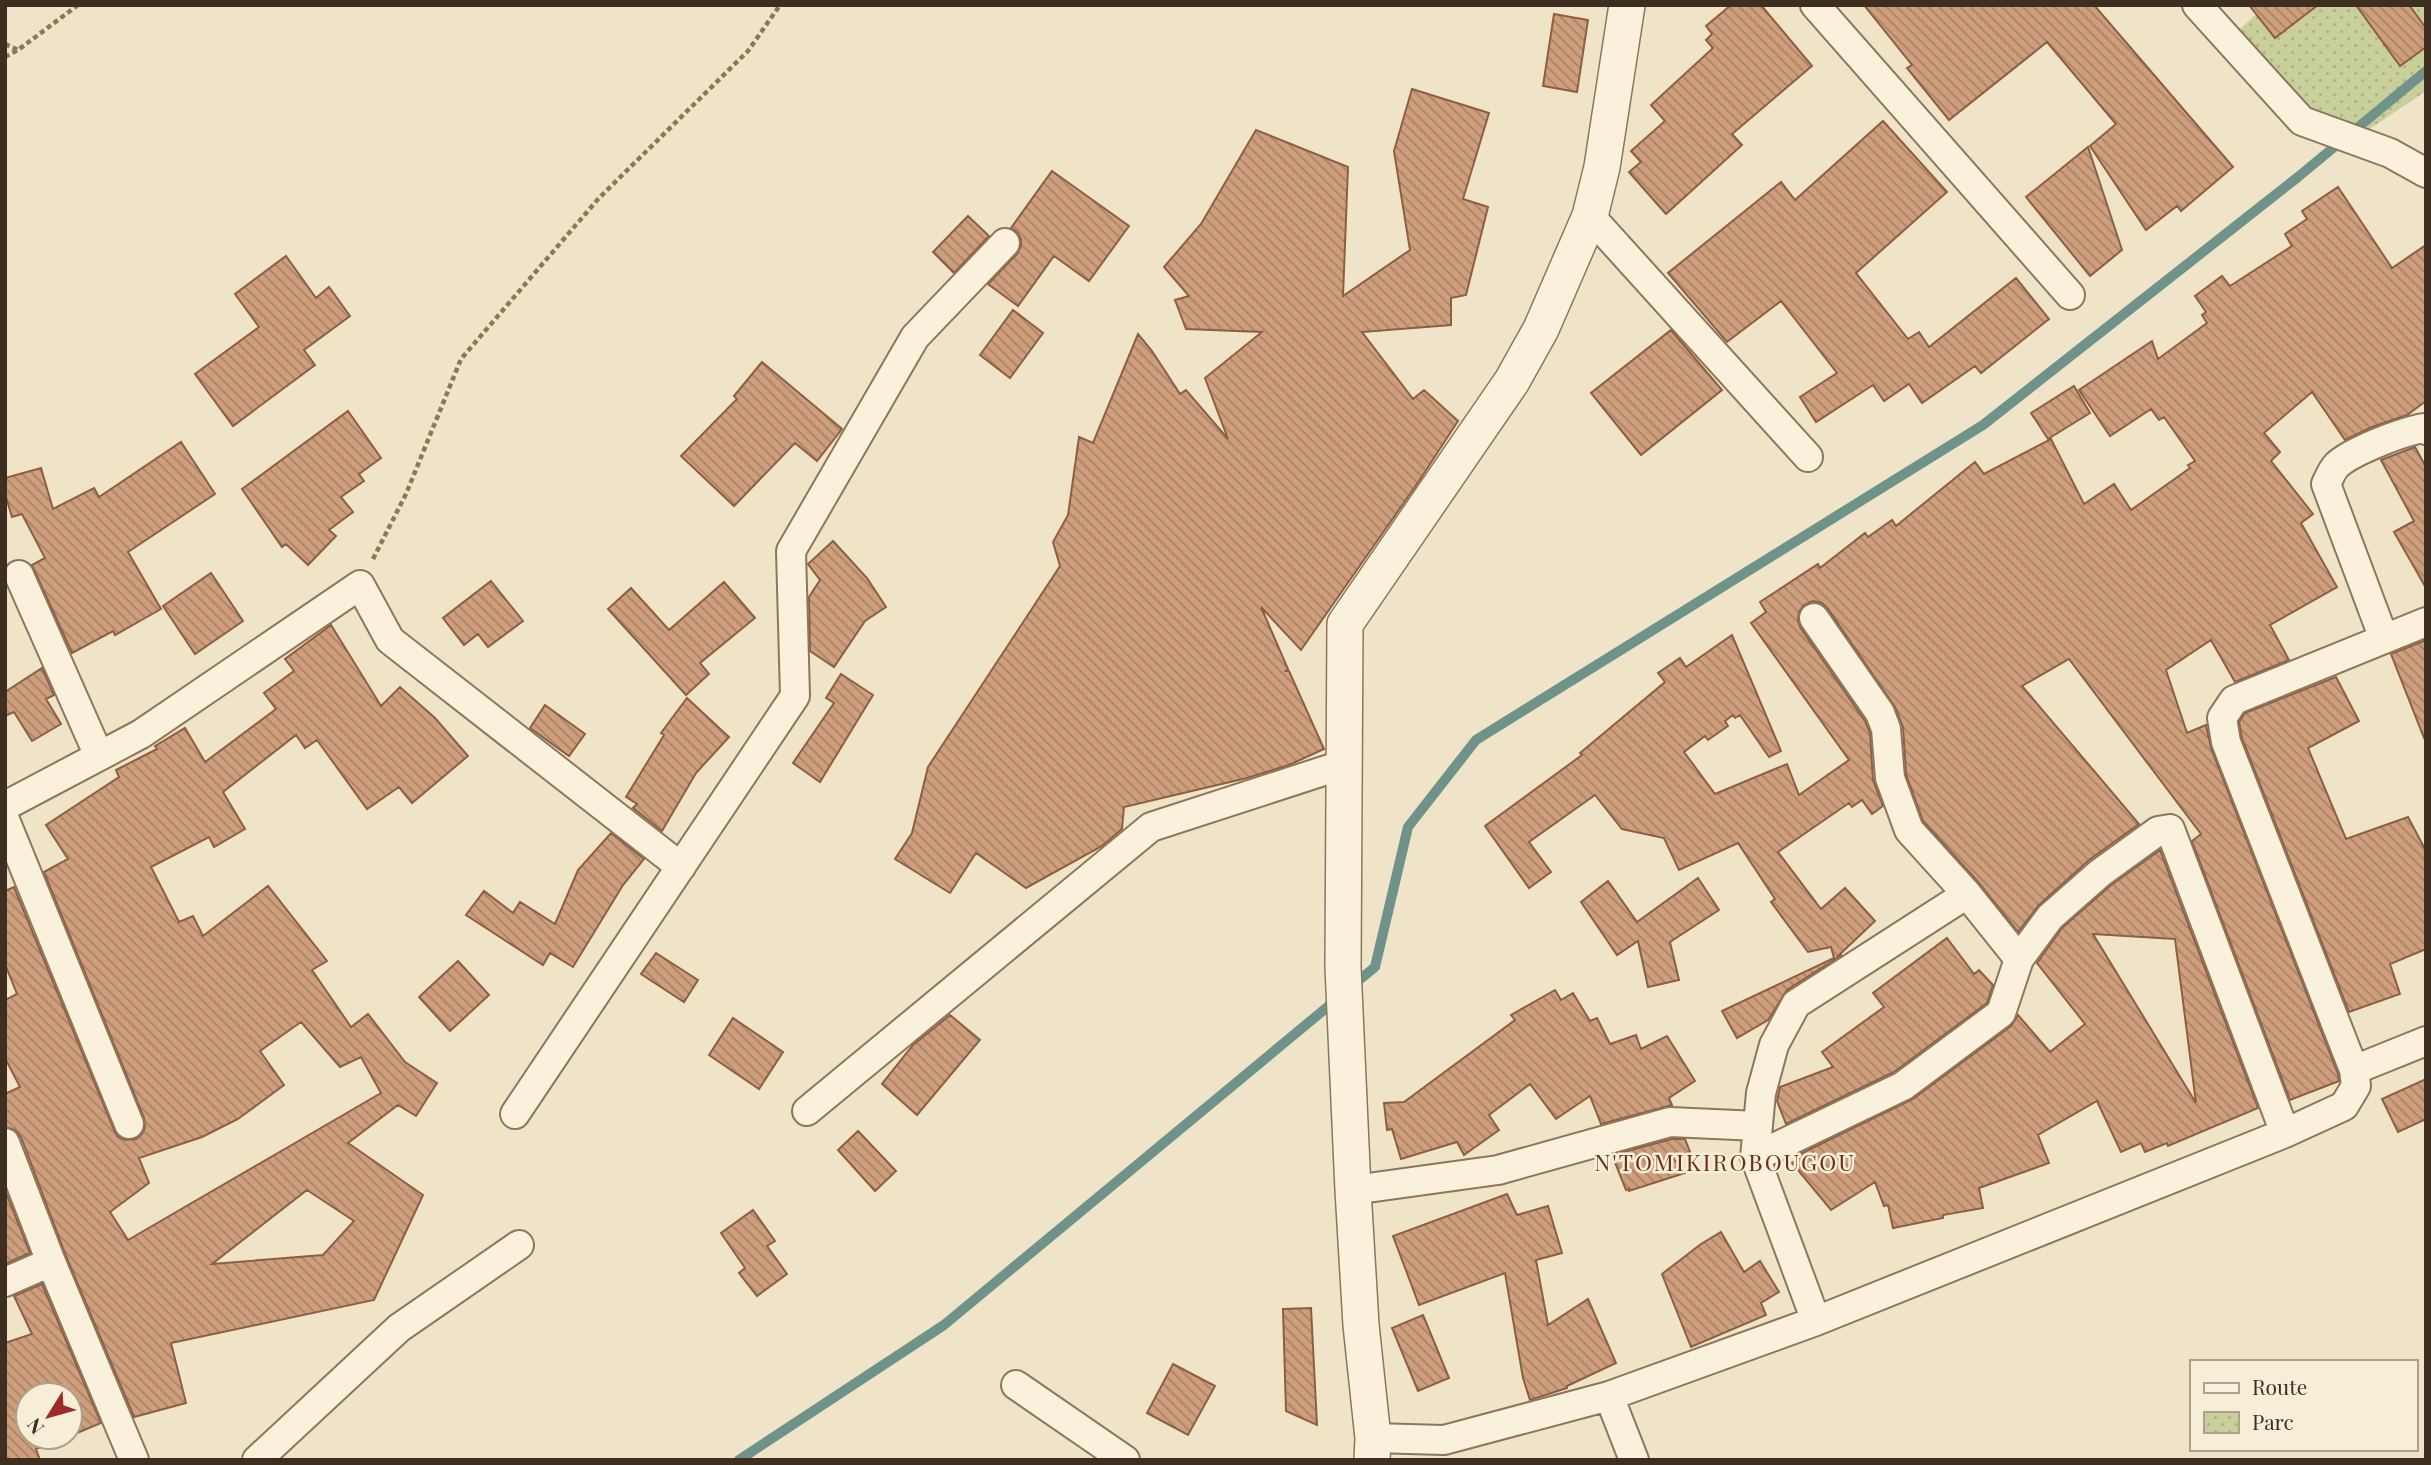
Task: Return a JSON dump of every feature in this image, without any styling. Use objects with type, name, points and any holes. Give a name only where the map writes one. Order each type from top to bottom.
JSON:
[{"type":"street","points":[[1627,5],[1601,167],[1590,216],[1541,329],[1512,381],[1345,624],[1343,967],[1361,1325],[1372,1449],[1444,1440],[1609,1396],[1816,1321],[2285,1133],[2344,1105],[2356,1086],[2354,1070],[2226,742],[2222,718],[2234,699],[2426,622]]},
{"type":"street","points":[[1815,5],[2070,295]]},
{"type":"street","points":[[2197,5],[2302,121],[2389,153],[2426,173]]},
{"type":"street","points":[[1590,216],[1808,457]]},
{"type":"street","points":[[514,1114],[795,696],[791,551],[915,337],[1005,243]]},
{"type":"street","points":[[2384,639],[2326,484],[2335,466],[2345,460],[2404,431],[2426,430]]},
{"type":"street","points":[[19,575],[99,756]]},
{"type":"street","points":[[5,806],[141,734],[360,585],[390,640],[681,867]]},
{"type":"street","points":[[1814,618],[1880,713],[1886,729],[1890,778],[1909,830],[1967,894],[2020,960]]},
{"type":"street","points":[[807,1111],[1152,827],[1345,764]]},
{"type":"street","points":[[5,820],[129,1124]]},
{"type":"street","points":[[1755,1157],[1903,1086],[2001,1013],[2020,960],[2050,917],[2100,873],[2158,831],[2170,829],[2285,1133]]},
{"type":"street","points":[[1816,1321],[1755,1157],[1761,1093],[1774,1045],[1796,1004],[1967,894]]},
{"type":"street","points":[[2354,1070],[2426,1041]]},
{"type":"street","points":[[1353,1190],[1498,1170],[1670,1122],[1758,1126]]},
{"type":"street","points":[[5,1143],[51,1262],[134,1460]]},
{"type":"street","points":[[257,1460],[399,1328],[519,1245]]},
{"type":"street","points":[[5,1282],[51,1262]]},
{"type":"street","points":[[1016,1385],[1125,1460]]},
{"type":"street","points":[[1609,1396],[1634,1460]]},
{"type":"path","points":[[5,57],[78,5]]},
{"type":"path","points":[[360,585],[406,494],[461,359],[599,198],[748,51],[780,5]]},
{"type":"path","points":[[5,44],[18,50]]},
{"type":"green space","points":[[2266,5],[2426,5],[2426,91],[2365,132],[2299,124],[2226,42]]},
{"type":"building","points":[[1731,5],[1761,5],[1812,66],[1732,134],[1742,145],[1666,214],[1629,172],[1641,162],[1631,151],[1665,121],[1651,105],[1713,48],[1706,40],[1712,34],[1706,26]]},
{"type":"building","points":[[1864,5],[2094,5],[2233,167],[2181,211],[2177,206],[2146,230],[2090,146],[2116,124],[2047,42],[1949,120],[1907,68],[1912,65]]},
{"type":"building","points":[[2249,5],[2318,5],[2275,38]]},
{"type":"building","points":[[2356,5],[2409,5],[2426,28],[2426,47],[2400,66]]},
{"type":"building","points":[[1554,14],[1588,20],[1577,92],[1543,86]]},
{"type":"building","points":[[1412,89],[1489,113],[1463,199],[1488,207],[1466,295],[1451,298],[1451,325],[1362,332],[1413,399],[1424,390],[1458,421],[1301,650],[1261,607],[1288,669],[1286,671],[1289,671],[1324,749],[1289,765],[1247,778],[1124,807],[1122,829],[1102,846],[1026,888],[976,853],[950,893],[895,859],[912,833],[928,767],[1060,566],[1053,542],[1068,515],[1079,437],[1093,443],[1138,334],[1180,394],[1186,390],[1228,439],[1205,378],[1262,332],[1186,329],[1175,300],[1189,296],[1164,267],[1201,224],[1256,130],[1348,167],[1343,296],[1410,250],[1394,151]]},
{"type":"building","points":[[1883,121],[1947,192],[1856,273],[1908,339],[1919,332],[1929,347],[2016,278],[2049,319],[1981,373],[1975,366],[1922,403],[1909,384],[1884,401],[1873,385],[1816,422],[1800,397],[1837,373],[1781,301],[1727,342],[1668,273],[1781,182],[1795,200]]},
{"type":"building","points":[[2088,147],[2122,250],[2090,276],[2026,197]]},
{"type":"building","points":[[1052,171],[1129,226],[1089,281],[1054,256],[1018,306],[988,284],[1017,254],[1021,239],[1011,228]]},
{"type":"building","points":[[2338,187],[2392,268],[2426,245],[2426,401],[2407,415],[2345,440],[2312,392],[2264,433],[2280,452],[2271,461],[2313,514],[2301,523],[2337,587],[2270,625],[2289,660],[2235,682],[2211,640],[2166,670],[2187,733],[2206,725],[2211,748],[2339,1081],[2290,1100],[2192,841],[2201,834],[2069,659],[2022,686],[2139,824],[2089,860],[2039,905],[2018,932],[1979,883],[1923,821],[1906,774],[1903,727],[1895,707],[1828,609],[1822,603],[1813,601],[1804,605],[1799,612],[1800,627],[1865,721],[1870,733],[1873,780],[1883,806],[1872,814],[1862,800],[1852,807],[1849,803],[1778,852],[1821,909],[1845,888],[1875,921],[1837,957],[1842,955],[1787,990],[1768,1020],[1737,1038],[1722,1011],[1834,958],[1831,947],[1808,952],[1771,902],[1775,899],[1738,843],[1679,870],[1664,838],[1622,829],[1595,795],[1529,842],[1551,872],[1529,888],[1485,826],[1582,755],[1580,753],[1665,682],[1658,673],[1680,658],[1686,667],[1732,635],[1781,751],[1769,757],[1740,715],[1735,718],[1733,715],[1725,721],[1728,726],[1708,740],[1705,736],[1684,752],[1715,794],[1787,764],[1799,795],[1849,760],[1751,623],[1766,612],[1760,602],[1818,564],[1820,568],[1865,533],[1868,537],[1892,520],[1896,526],[1975,462],[1984,474],[2051,439],[2084,504],[2114,484],[2131,510],[2190,468],[2188,465],[2195,461],[2164,417],[2159,420],[2151,409],[2110,436],[2079,390],[2152,341],[2158,359],[2207,323],[2202,315],[2206,312],[2195,296],[2222,276],[2230,286],[2292,246],[2285,234],[2307,219],[2302,211]]},
{"type":"building","points":[[968,216],[989,236],[954,273],[933,252]]},
{"type":"building","points":[[286,256],[316,298],[329,287],[350,316],[304,350],[315,365],[233,426],[195,374],[259,327],[235,294]]},
{"type":"building","points":[[1013,310],[1043,333],[1010,378],[980,355]]},
{"type":"building","points":[[1671,330],[1722,390],[1641,455],[1591,393]]},
{"type":"building","points":[[762,362],[842,429],[817,461],[795,443],[734,506],[681,456],[737,399],[734,396]]},
{"type":"building","points":[[2074,386],[2090,413],[2048,439],[2031,413]]},
{"type":"building","points":[[348,411],[381,458],[359,474],[364,481],[341,497],[353,512],[329,530],[336,536],[308,565],[286,544],[282,547],[242,489]]},
{"type":"building","points":[[181,442],[215,494],[128,552],[161,609],[115,635],[113,631],[72,653],[32,565],[45,558],[22,514],[12,517],[5,494],[5,478],[41,468],[53,509],[94,488],[99,497]]},
{"type":"building","points":[[2415,447],[2426,467],[2426,588],[2394,532],[2414,521],[2381,460]]},
{"type":"building","points":[[833,541],[867,578],[886,607],[865,621],[834,667],[810,651],[809,597],[820,580],[808,564]]},
{"type":"building","points":[[211,573],[243,621],[195,654],[163,606]]},
{"type":"building","points":[[491,581],[523,621],[488,647],[478,634],[464,645],[443,618]]},
{"type":"building","points":[[724,582],[755,618],[700,663],[709,674],[686,695],[608,609],[631,588],[669,630]]},
{"type":"building","points":[[331,625],[381,706],[400,687],[435,718],[468,756],[412,803],[399,787],[367,809],[317,740],[305,748],[296,735],[223,792],[245,829],[214,847],[209,837],[151,867],[179,922],[193,916],[203,936],[268,886],[327,961],[312,970],[351,1027],[368,1014],[405,1062],[437,1083],[416,1116],[398,1105],[348,1143],[423,1195],[374,1300],[171,1343],[186,1403],[134,1417],[66,1256],[21,1137],[15,1130],[5,1127],[5,1094],[20,1087],[5,1058],[5,1000],[17,994],[5,964],[5,891],[14,887],[114,1130],[118,1137],[136,1139],[145,1127],[144,1118],[44,872],[68,859],[46,825],[119,777],[116,770],[157,749],[155,746],[185,728],[205,762],[276,709],[264,693],[294,671],[285,659]],"holes":[[[301,1022],[340,1067],[361,1057],[381,1093],[128,1240],[110,1212],[149,1183],[139,1158],[202,1137],[238,1119],[284,1085],[260,1051]],[[307,1190],[354,1221],[323,1255],[212,1264]]]},
{"type":"building","points":[[2426,640],[2426,738],[2424,738],[2391,654]]},
{"type":"building","points":[[42,668],[54,695],[46,699],[61,724],[32,741],[14,712],[5,716],[5,692]]},
{"type":"building","points":[[841,674],[873,695],[820,782],[793,763],[834,703],[826,698]]},
{"type":"building","points":[[2336,677],[2359,721],[2308,748],[2346,839],[2408,817],[2426,851],[2426,949],[2390,964],[2400,994],[2349,1012],[2242,738],[2239,722],[2245,713]]},
{"type":"building","points":[[687,698],[729,737],[696,773],[662,831],[633,808],[637,804],[626,797],[664,735],[661,733]]},
{"type":"building","points":[[545,705],[585,734],[569,756],[530,728]]},
{"type":"building","points":[[611,833],[644,859],[623,885],[573,967],[550,953],[543,965],[466,915],[484,891],[513,913],[520,902],[555,924],[578,870]]},
{"type":"building","points":[[2160,850],[2258,1108],[2168,1146],[2167,1143],[2145,1152],[2141,1143],[2121,1152],[2097,1101],[2038,1135],[2049,1163],[1979,1188],[1983,1208],[1893,1228],[1888,1205],[1884,1206],[1875,1182],[1831,1210],[1792,1163],[1799,1158],[1798,1155],[1913,1099],[2011,1026],[2018,1015],[2050,1052],[2085,1024],[2037,963],[2062,928],[2110,886]],"holes":[[[2093,934],[2175,939],[2196,1103]]]},
{"type":"building","points":[[1698,878],[1719,910],[1670,942],[1679,980],[1648,987],[1638,941],[1617,955],[1581,902],[1608,881],[1637,922]]},
{"type":"building","points":[[1947,938],[1974,974],[1979,970],[1993,985],[1987,1003],[1894,1072],[1786,1124],[1777,1101],[1780,1087],[1833,1067],[1822,1052],[1884,1007],[1873,993]]},
{"type":"building","points":[[656,953],[698,980],[684,1002],[641,974]]},
{"type":"building","points":[[458,961],[489,995],[450,1031],[419,997]]},
{"type":"building","points":[[1555,990],[1561,1000],[1573,993],[1590,1021],[1597,1018],[1610,1044],[1636,1035],[1641,1049],[1667,1036],[1695,1081],[1669,1098],[1672,1105],[1601,1124],[1590,1096],[1556,1119],[1530,1084],[1489,1115],[1499,1130],[1464,1155],[1457,1142],[1401,1159],[1392,1129],[1387,1130],[1384,1103],[1404,1102],[1515,1020],[1511,1015]]},
{"type":"building","points":[[950,1015],[980,1040],[917,1115],[882,1084],[913,1045]]},
{"type":"building","points":[[733,1018],[783,1052],[759,1089],[709,1055]]},
{"type":"building","points":[[2426,1079],[2426,1119],[2398,1132],[2382,1099]]},
{"type":"building","points":[[858,1131],[896,1171],[875,1191],[838,1150]]},
{"type":"building","points":[[1672,1139],[1685,1139],[1690,1152],[1673,1158],[1685,1173],[1626,1190],[1612,1155]]},
{"type":"building","points":[[5,1190],[30,1253],[5,1264]]},
{"type":"building","points":[[1507,1194],[1517,1215],[1548,1206],[1562,1253],[1536,1260],[1548,1325],[1588,1299],[1616,1363],[1567,1388],[1530,1400],[1523,1378],[1505,1273],[1419,1305],[1393,1236]]},
{"type":"building","points":[[753,1210],[775,1241],[767,1246],[787,1274],[757,1296],[739,1273],[745,1268],[721,1233]]},
{"type":"building","points":[[1721,1232],[1744,1272],[1760,1261],[1779,1292],[1761,1303],[1766,1315],[1691,1347],[1662,1274]]},
{"type":"building","points":[[42,1284],[83,1381],[14,1381],[14,1451],[37,1451],[40,1460],[5,1460],[5,1343],[32,1334],[14,1296]]},
{"type":"building","points":[[1311,1308],[1317,1425],[1286,1411],[1283,1309]]},
{"type":"building","points":[[1423,1315],[1449,1378],[1418,1391],[1392,1328]]},
{"type":"building","points":[[1173,1364],[1215,1386],[1188,1435],[1147,1413]]},
{"type":"building","points":[[84,1383],[101,1423],[84,1430]]},
{"type":"waterway","points":[[1352,986],[1375,967],[1408,827],[1476,740],[1983,425],[2298,177],[2426,71]]},
{"type":"waterway","points":[[739,1460],[944,1325],[1337,999]]},
{"type":"district","name":"N'TOMIKIROBOUGOU","points":[[1725,1161]]}]
